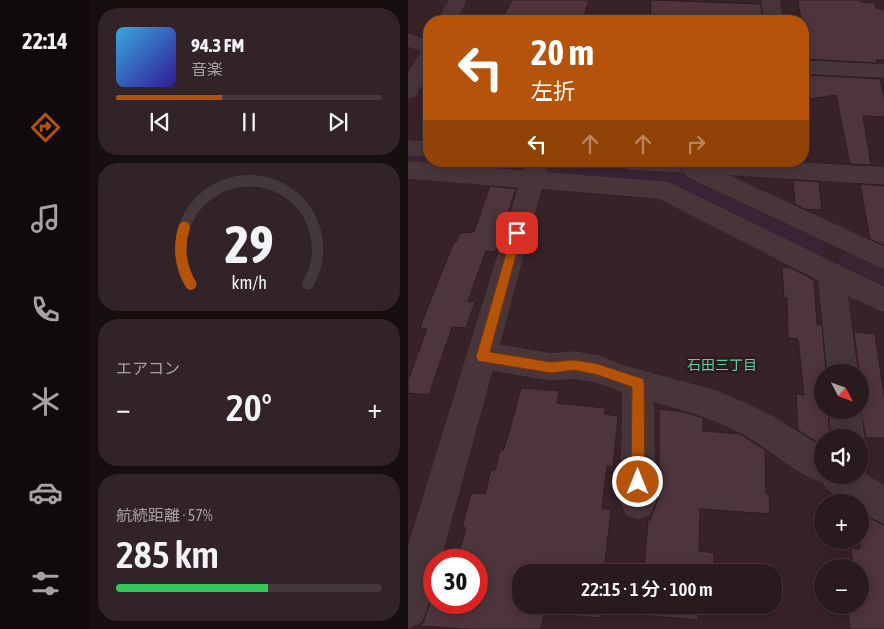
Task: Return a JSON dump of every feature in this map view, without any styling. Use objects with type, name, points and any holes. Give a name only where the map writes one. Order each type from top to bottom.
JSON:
[{"type":"street","points":[[449,15],[458,0]]},
{"type":"street","points":[[771,0],[772,15]]},
{"type":"street","points":[[408,38],[423,46]]},
{"type":"street","points":[[408,92],[423,65]]},
{"type":"street","points":[[809,67],[884,71]]},
{"type":"street","points":[[408,148],[423,149]]},
{"type":"street","points":[[688,167],[884,259]]},
{"type":"street","points":[[796,167],[884,176]]},
{"type":"street","points":[[408,170],[535,170],[663,190],[884,301]]},
{"type":"street","points":[[408,609],[535,170]]},
{"type":"street","points":[[841,364],[827,272],[843,240]]},
{"type":"street","points":[[482,357],[500,358],[551,367],[574,365],[598,369],[638,383],[718,406],[759,426],[814,460]]},
{"type":"street","points":[[638,383],[638,502]]},
{"type":"street","points":[[854,484],[884,507]]},
{"type":"shaded area","points":[[408,152],[423,153],[423,166],[408,165]]},
{"type":"shaded area","points":[[435,167],[512,167],[504,172]]},
{"type":"shaded area","points":[[543,167],[646,167],[679,169],[826,238],[830,246],[823,255],[815,256],[666,183],[544,174]]},
{"type":"shaded area","points":[[851,252],[884,266],[884,294],[838,269],[836,262],[843,253]]},
{"type":"building","points":[[512,0],[589,0],[584,15],[504,15]]},
{"type":"building","points":[[651,0],[761,4],[762,15],[650,15]]},
{"type":"building","points":[[798,0],[861,0],[861,2],[875,3],[876,8],[885,10],[885,60],[876,60],[877,63],[809,59],[809,15],[800,15]]},
{"type":"building","points":[[809,75],[880,79],[885,101],[885,117],[863,116],[871,165],[850,164],[836,95],[809,99]]},
{"type":"building","points":[[793,180],[819,182],[822,210],[804,209],[795,204]]},
{"type":"building","points":[[860,184],[885,186],[885,246],[870,239]]},
{"type":"building","points":[[490,186],[516,189],[495,252],[486,251],[468,301],[475,302],[466,328],[452,327],[429,395],[408,393],[408,380],[427,329],[420,328],[429,304],[454,242],[456,242],[460,233],[474,232]]},
{"type":"building","points":[[782,267],[791,268],[814,280],[817,325],[822,325],[825,364],[814,364],[814,419],[829,419],[829,429],[814,429],[814,440],[798,430],[796,394],[804,395],[798,339],[788,338],[787,298],[784,298]]},
{"type":"building","points":[[854,332],[875,334],[885,402],[885,438],[869,438],[869,429],[864,429],[862,419],[869,419],[869,364],[858,364]]},
{"type":"building","points":[[521,388],[559,391],[557,403],[606,408],[604,414],[618,416],[613,467],[607,466],[602,509],[611,509],[605,564],[512,564],[512,614],[544,614],[541,629],[470,629],[419,626],[423,623],[426,614],[488,614],[488,549],[460,549],[466,528],[462,527],[471,493],[485,494],[491,470],[495,470],[500,451],[503,451]]},
{"type":"building","points":[[659,409],[683,412],[703,418],[703,431],[740,434],[765,450],[766,494],[769,494],[770,514],[700,509],[699,551],[714,553],[714,564],[645,564],[648,520],[650,520],[657,502],[656,469],[659,470]]},
{"type":"building","points":[[869,518],[885,526],[885,629],[850,629],[848,614],[869,614],[869,559],[852,559],[851,549],[869,549]]},
{"type":"building","points":[[555,614],[600,614],[600,618]]},
{"type":"building","points":[[698,614],[698,620],[640,615]]},
{"type":"district","name":"石田三丁目","points":[[722,365]]},
{"type":"route","points":[[517,233],[482,357],[500,358],[551,367],[574,365],[598,369],[638,383],[638,482]]}]
